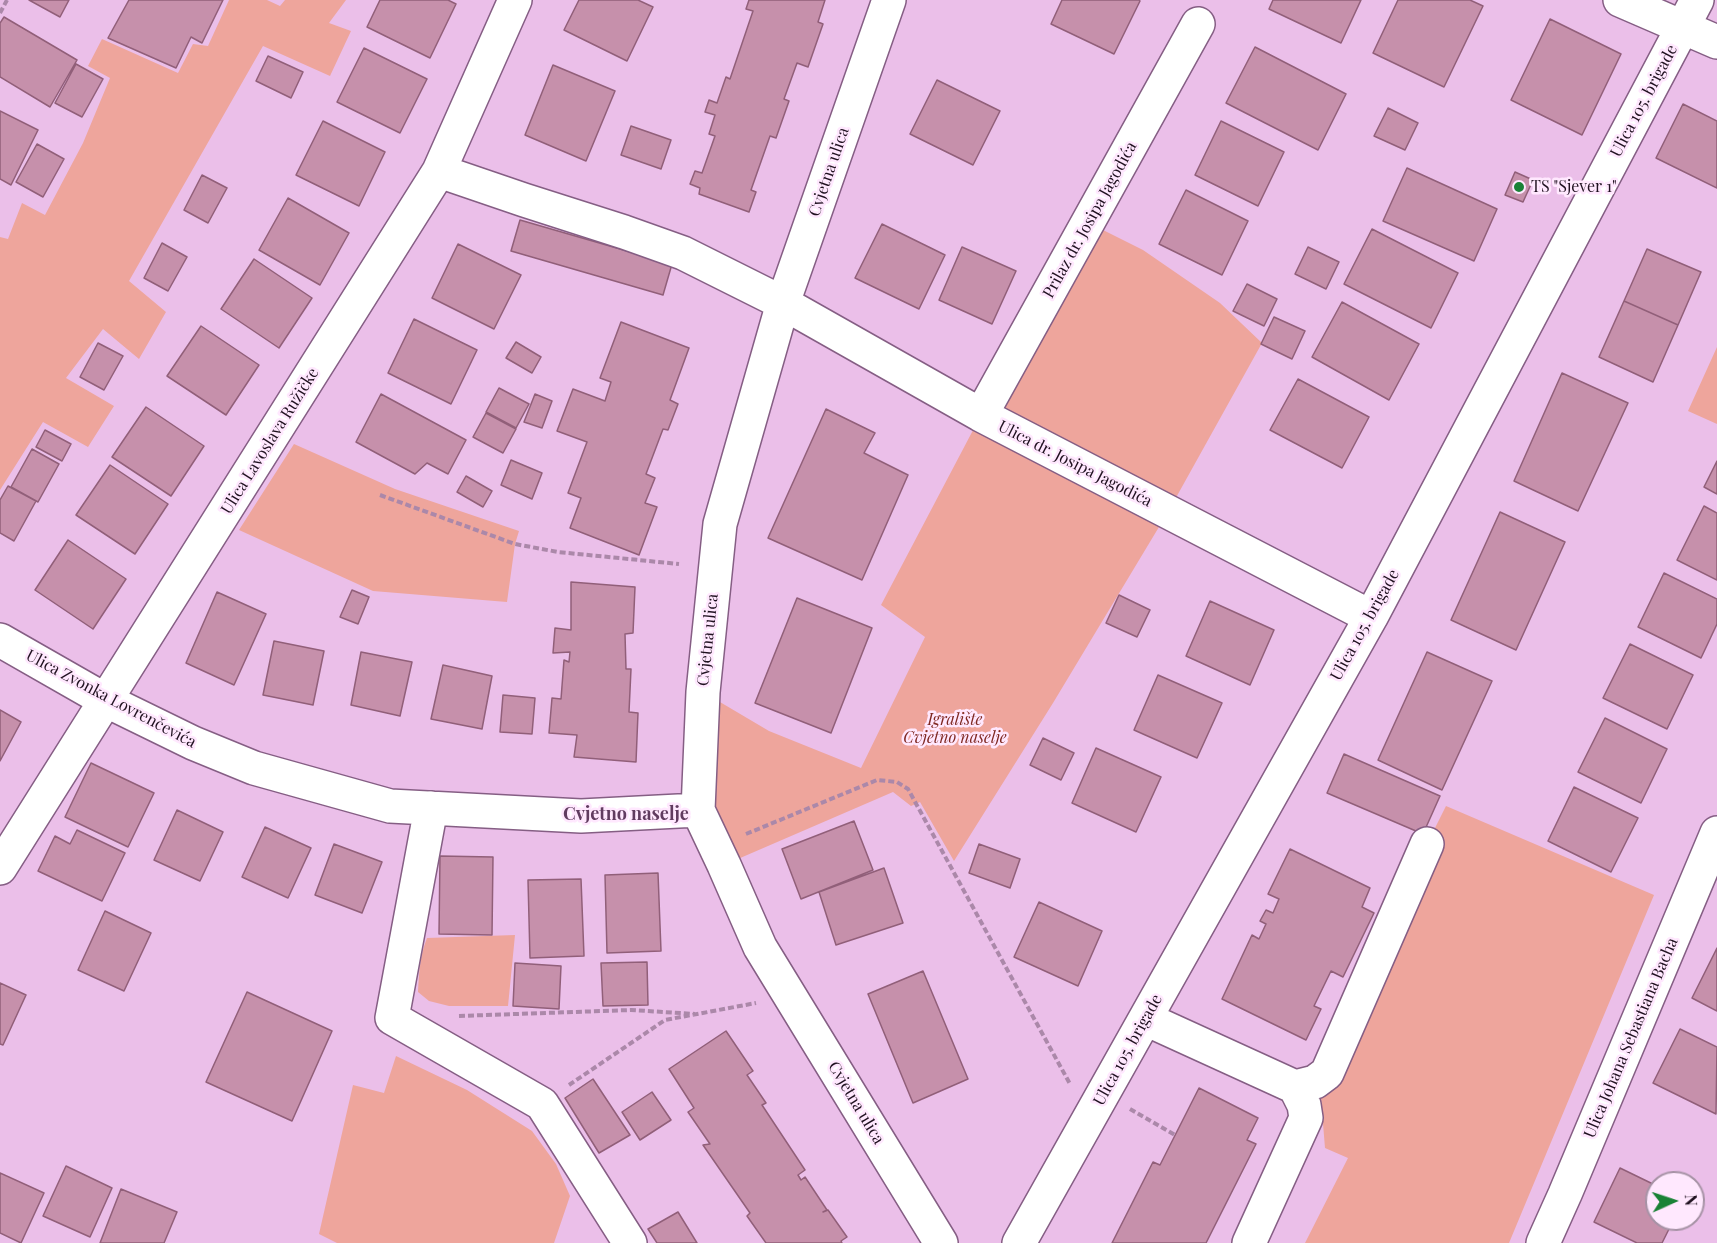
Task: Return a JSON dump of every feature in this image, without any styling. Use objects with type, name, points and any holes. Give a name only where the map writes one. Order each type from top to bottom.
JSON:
[{"type":"street","name":"Ulica Lavoslava Ružičke","points":[[0,868],[439,171],[515,0]]},
{"type":"street","name":"Cvjetna ulica","points":[[889,0],[783,303],[720,524],[704,684],[698,810],[760,947],[941,1243]]},
{"type":"street","points":[[1620,0],[1690,14],[1717,42]]},
{"type":"street","name":"Ulica 105. brigade","points":[[1019,1243],[1371,617],[1690,14]]},
{"type":"street","name":"Prilaz dr. Josipa Jagodića","points":[[981,415],[1198,24]]},
{"type":"street","name":"Ulica dr. Josipa Jagodića","points":[[439,171],[683,253],[783,303],[981,415],[1371,617]]},
{"type":"street","name":"Ulica Zvonka Lovrenčevića","points":[[0,640],[105,700],[193,743],[255,768],[390,806],[581,816],[698,810]]},
{"type":"street","points":[[431,808],[392,1018],[542,1104],[630,1243]]},
{"type":"street","name":"Ulica Johana Sebastiana Bacha","points":[[1543,1243],[1717,833]]},
{"type":"street","points":[[1146,1019],[1295,1087],[1315,1082],[1327,1072],[1427,844]]},
{"type":"street","points":[[1249,1243],[1306,1118],[1304,1105],[1295,1087]]},
{"type":"path","points":[[0,13],[7,0]]},
{"type":"path","points":[[380,495],[515,544],[558,552],[679,564]]},
{"type":"path","points":[[715,847],[877,780],[897,782],[908,789],[1072,1087],[1098,1103],[1175,1135]]},
{"type":"path","points":[[542,1104],[665,1020],[790,996]]},
{"type":"path","points":[[452,1016],[631,1010],[695,1014]]},
{"type":"green space","points":[[229,0],[267,0],[280,6],[285,0],[346,0],[329,23],[351,31],[330,76],[263,46],[129,281],[166,312],[139,359],[103,329],[66,378],[114,406],[88,447],[43,422],[0,490],[0,237],[8,239],[22,203],[45,215],[83,143],[110,78],[88,66],[102,39],[178,73],[193,44],[208,46]]},
{"type":"green space","name":"Igralište Cvjetno naselje","points":[[1089,223],[1143,250],[1220,303],[1262,343],[1168,512],[1053,703],[954,861],[920,802],[911,806],[893,792],[724,865],[698,810],[703,692],[769,731],[861,768],[925,637],[881,605],[981,415]]},
{"type":"green space","points":[[1717,347],[1717,424],[1688,411]]},
{"type":"green space","points":[[294,444],[395,489],[519,531],[507,602],[373,591],[239,530]]},
{"type":"green space","points":[[1446,806],[1654,895],[1509,1243],[1305,1243],[1348,1158],[1325,1148],[1321,1099],[1315,1082]]},
{"type":"green space","points":[[515,935],[508,1006],[449,1006],[429,1001],[418,992],[421,958],[427,938]]},
{"type":"green space","points":[[396,1056],[467,1090],[532,1131],[556,1164],[570,1196],[554,1243],[337,1243],[319,1234],[353,1085],[384,1093]]},
{"type":"building","points":[[29,0],[69,0],[60,17]]},
{"type":"building","points":[[129,0],[223,0],[202,43],[191,37],[176,68],[108,38]]},
{"type":"building","points":[[380,0],[448,0],[456,4],[430,58],[367,27]]},
{"type":"building","points":[[579,0],[638,0],[653,7],[627,61],[564,30]]},
{"type":"building","points":[[749,0],[825,0],[818,22],[823,24],[808,67],[797,63],[784,99],[789,101],[776,138],[770,136],[751,190],[756,192],[749,212],[699,194],[700,188],[690,184],[695,171],[702,173],[715,136],[709,134],[715,115],[705,112],[709,100],[717,103],[726,77],[730,79],[753,11],[746,9]]},
{"type":"building","points":[[1062,0],[1140,1],[1114,54],[1051,24]]},
{"type":"building","points":[[1273,0],[1361,0],[1341,43],[1269,9]]},
{"type":"building","points":[[1398,0],[1470,0],[1483,6],[1444,87],[1373,53]]},
{"type":"building","points":[[4,17],[77,60],[50,107],[0,77],[0,23]]},
{"type":"building","points":[[1550,19],[1621,54],[1582,135],[1511,100]]},
{"type":"building","points":[[1255,47],[1346,94],[1318,150],[1226,103]]},
{"type":"building","points":[[364,48],[427,79],[400,133],[337,102]]},
{"type":"building","points":[[268,56],[303,72],[291,98],[256,81]]},
{"type":"building","points":[[76,64],[103,79],[82,117],[55,103]]},
{"type":"building","points":[[553,65],[615,91],[586,161],[525,135]]},
{"type":"building","points":[[937,80],[1000,111],[973,165],[910,134]]},
{"type":"building","points":[[1683,104],[1717,121],[1717,188],[1656,158]]},
{"type":"building","points":[[1388,108],[1418,123],[1405,150],[1374,136]]},
{"type":"building","points":[[0,111],[38,130],[11,185],[0,179]]},
{"type":"building","points":[[323,121],[385,152],[359,206],[296,175]]},
{"type":"building","points":[[1221,121],[1284,152],[1258,206],[1195,175]]},
{"type":"building","points":[[631,126],[671,140],[661,169],[621,155]]},
{"type":"building","points":[[37,144],[64,159],[43,197],[16,182]]},
{"type":"building","points":[[1407,168],[1497,209],[1474,261],[1383,221]]},
{"type":"building","name":"TS \"Sjever 1\"","points":[[1515,172],[1533,180],[1523,202],[1505,195]]},
{"type":"building","points":[[202,175],[227,188],[208,223],[184,210]]},
{"type":"building","points":[[1186,190],[1248,221],[1222,275],[1159,244]]},
{"type":"building","points":[[288,198],[349,233],[320,285],[259,250]]},
{"type":"building","points":[[520,220],[672,264],[663,295],[511,251]]},
{"type":"building","points":[[882,224],[945,255],[919,309],[855,278]]},
{"type":"building","points":[[1372,229],[1458,273],[1431,328],[1344,284]]},
{"type":"building","points":[[162,243],[187,257],[168,291],[144,278]]},
{"type":"building","points":[[458,244],[521,275],[494,329],[432,298]]},
{"type":"building","points":[[962,247],[1016,271],[992,324],[939,300]]},
{"type":"building","points":[[1308,247],[1339,262],[1326,289],[1295,274]]},
{"type":"building","points":[[1647,249],[1701,272],[1678,325],[1624,301]]},
{"type":"building","points":[[254,259],[312,298],[279,348],[221,309]]},
{"type":"building","points":[[1247,284],[1277,299],[1264,326],[1233,311]]},
{"type":"building","points":[[1624,301],[1678,325],[1653,382],[1599,357]]},
{"type":"building","points":[[1342,302],[1419,344],[1389,400],[1312,357]]},
{"type":"building","points":[[1274,317],[1305,331],[1292,359],[1261,344]]},
{"type":"building","points":[[414,319],[477,350],[451,404],[388,373]]},
{"type":"building","points":[[621,322],[689,348],[670,400],[678,404],[668,430],[663,429],[646,474],[655,478],[645,503],[657,507],[639,555],[570,528],[581,498],[568,493],[587,442],[557,431],[573,389],[605,401],[611,382],[600,378]]},
{"type":"building","points":[[201,326],[259,365],[226,415],[167,376]]},
{"type":"building","points":[[516,342],[541,357],[532,373],[506,358]]},
{"type":"building","points":[[98,343],[123,356],[104,390],[80,377]]},
{"type":"building","points":[[1562,373],[1628,403],[1578,511],[1514,481]]},
{"type":"building","points":[[1298,379],[1369,417],[1342,468],[1270,430]]},
{"type":"building","points":[[499,388],[529,404],[516,428],[486,412]]},
{"type":"building","points":[[381,394],[466,440],[448,474],[427,463],[415,474],[356,442]]},
{"type":"building","points":[[535,394],[552,401],[542,428],[524,422]]},
{"type":"building","points":[[146,407],[204,446],[171,496],[112,457]]},
{"type":"building","points":[[826,409],[875,433],[864,453],[908,475],[862,580],[768,538]]},
{"type":"building","points":[[486,413],[516,429],[503,453],[473,437]]},
{"type":"building","points":[[45,430],[71,444],[62,461],[36,447]]},
{"type":"building","points":[[32,449],[59,464],[38,502],[11,487]]},
{"type":"building","points":[[511,460],[542,473],[532,499],[501,485]]},
{"type":"building","points":[[1717,461],[1717,494],[1704,487]]},
{"type":"building","points":[[110,465],[168,504],[135,554],[76,515]]},
{"type":"building","points":[[466,476],[492,491],[483,507],[457,492]]},
{"type":"building","points":[[8,486],[36,501],[14,541],[0,533],[0,500]]},
{"type":"building","points":[[1704,506],[1717,513],[1717,580],[1677,560]]},
{"type":"building","points":[[1500,512],[1565,542],[1516,650],[1451,620]]},
{"type":"building","points":[[68,540],[126,579],[93,629],[35,590]]},
{"type":"building","points":[[1664,573],[1717,599],[1717,624],[1701,658],[1638,627]]},
{"type":"building","points":[[571,582],[635,587],[633,633],[625,634],[626,669],[631,669],[629,712],[638,713],[636,762],[574,757],[577,735],[549,733],[552,698],[561,699],[564,660],[569,662],[570,652],[553,653],[555,628],[571,630]]},
{"type":"building","points":[[352,590],[369,597],[358,624],[340,617]]},
{"type":"building","points":[[217,592],[266,614],[234,685],[186,663]]},
{"type":"building","points":[[1119,595],[1150,610],[1137,637],[1106,623]]},
{"type":"building","points":[[797,598],[872,628],[831,733],[755,703]]},
{"type":"building","points":[[1210,601],[1274,630],[1250,685],[1186,656]]},
{"type":"building","points":[[274,641],[324,651],[313,705],[263,695]]},
{"type":"building","points":[[1630,644],[1693,675],[1667,729],[1603,698]]},
{"type":"building","points":[[361,652],[412,662],[400,716],[351,705]]},
{"type":"building","points":[[1427,652],[1492,681],[1442,790],[1378,760]]},
{"type":"building","points":[[443,665],[492,676],[482,729],[431,719]]},
{"type":"building","points":[[1158,675],[1222,703],[1197,758],[1134,730]]},
{"type":"building","points":[[503,695],[535,698],[532,734],[500,732]]},
{"type":"building","points":[[0,710],[21,722],[0,761]]},
{"type":"building","points":[[1605,718],[1667,749],[1641,803],[1578,772]]},
{"type":"building","points":[[1043,738],[1074,753],[1061,780],[1030,765]]},
{"type":"building","points":[[1096,748],[1161,777],[1136,832],[1072,803]]},
{"type":"building","points":[[1344,754],[1440,796],[1423,834],[1327,793]]},
{"type":"building","points":[[91,763],[154,793],[128,847],[65,817]]},
{"type":"building","points":[[1574,787],[1638,818],[1611,872],[1548,841]]},
{"type":"building","points":[[177,810],[223,832],[200,881],[154,860]]},
{"type":"building","points":[[854,821],[873,870],[801,899],[782,849]]},
{"type":"building","points":[[265,827],[311,848],[288,898],[242,877]]},
{"type":"building","points":[[77,830],[125,853],[102,901],[38,871],[55,836],[70,844]]},
{"type":"building","points":[[334,844],[382,862],[362,913],[315,895]]},
{"type":"building","points":[[979,844],[1020,859],[1010,888],[969,873]]},
{"type":"building","points":[[1290,849],[1370,888],[1362,907],[1374,913],[1343,977],[1331,971],[1314,1006],[1321,1009],[1306,1040],[1222,999],[1252,935],[1259,939],[1266,924],[1260,921],[1266,910],[1273,913],[1279,899],[1268,894]]},
{"type":"building","points":[[440,856],[493,857],[492,935],[439,934]]},
{"type":"building","points":[[884,868],[903,923],[836,945],[819,892]]},
{"type":"building","points":[[658,873],[661,951],[607,953],[605,875]]},
{"type":"building","points":[[581,879],[584,956],[530,958],[528,880]]},
{"type":"building","points":[[1039,902],[1102,931],[1078,986],[1014,957]]},
{"type":"building","points":[[105,911],[151,933],[124,991],[78,970]]},
{"type":"building","points":[[1717,948],[1717,1011],[1692,998]]},
{"type":"building","points":[[647,962],[648,1005],[603,1006],[601,963]]},
{"type":"building","points":[[515,963],[561,966],[559,1009],[513,1006]]},
{"type":"building","points":[[923,971],[968,1079],[913,1103],[868,994]]},
{"type":"building","points":[[0,983],[26,995],[3,1045],[0,1044]]},
{"type":"building","points":[[247,992],[332,1031],[292,1121],[206,1082]]},
{"type":"building","points":[[1680,1029],[1717,1047],[1716,1114],[1653,1083]]},
{"type":"building","points":[[726,1031],[753,1071],[747,1075],[766,1103],[762,1105],[805,1170],[798,1175],[801,1180],[805,1177],[827,1210],[823,1212],[828,1210],[847,1237],[841,1241],[842,1243],[766,1243],[747,1216],[750,1213],[703,1145],[710,1144],[688,1112],[694,1108],[669,1069]]},
{"type":"building","points":[[593,1079],[630,1135],[599,1153],[565,1098]]},
{"type":"building","points":[[1199,1088],[1258,1118],[1247,1140],[1256,1144],[1206,1243],[1112,1243],[1153,1162],[1160,1165]]},
{"type":"building","points":[[652,1092],[671,1120],[640,1140],[622,1112]]},
{"type":"building","points":[[66,1166],[112,1188],[90,1237],[43,1216]]},
{"type":"building","points":[[1620,1168],[1645,1180],[1645,1231],[1668,1231],[1662,1243],[1637,1243],[1594,1222]]},
{"type":"building","points":[[0,1173],[44,1193],[21,1243],[0,1233]]},
{"type":"building","points":[[121,1189],[177,1212],[164,1243],[100,1243]]},
{"type":"building","points":[[678,1212],[697,1243],[657,1243],[648,1229]]},
{"type":"place","name":"TS \"Sjever 1\"","points":[[1519,187]]},
{"type":"district","name":"Cvjetno naselje","points":[[626,814]]}]
